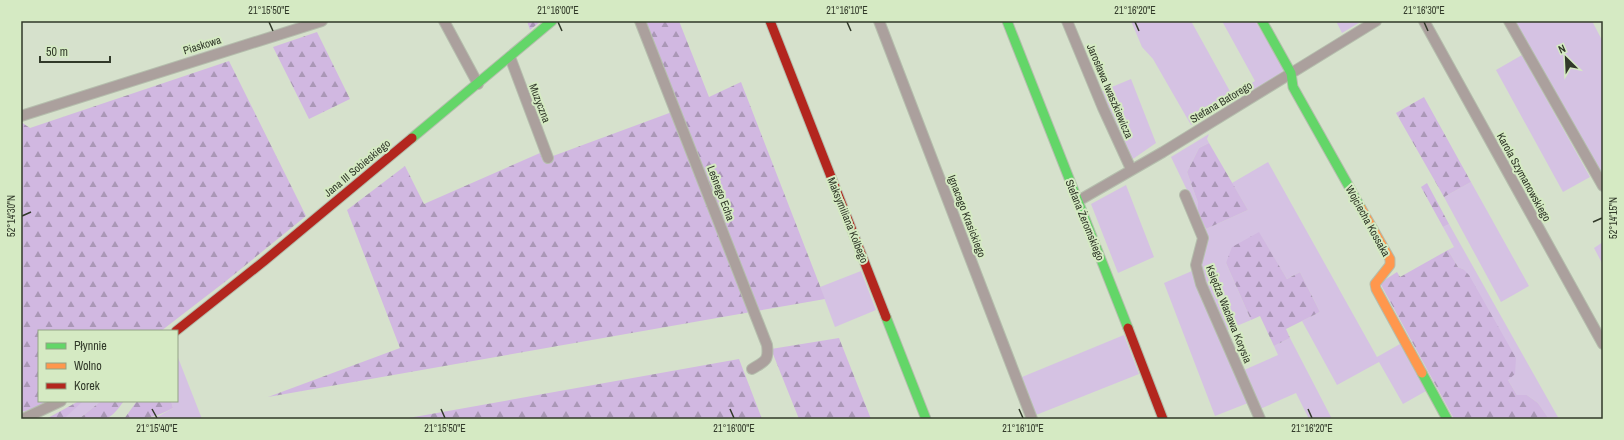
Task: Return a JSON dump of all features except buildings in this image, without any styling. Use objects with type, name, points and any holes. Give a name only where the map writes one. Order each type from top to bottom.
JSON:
[{"type":"street","name":"Piaskowa","points":[[21,116],[322,21]]},
{"type":"street","points":[[444,21],[478,84]]},
{"type":"street","name":"Jana III Sobieskiego","points":[[177,330],[263,262],[552,21]]},
{"type":"street","name":"Leśnego Echa","points":[[640,21],[767,345],[767,358],[752,369]]},
{"type":"street","name":"Maksymiliana Kolbego","points":[[770,21],[926,419]]},
{"type":"street","name":"Ignacego Krasickiego","points":[[879,21],[1032,419]]},
{"type":"street","name":"Stefana Żeromskiego","points":[[1007,21],[1164,419]]},
{"type":"street","name":"Jarosława Iwaszkiewicza","points":[[1067,21],[1103,108],[1131,169]]},
{"type":"street","name":"Wojciecha Kossaka","points":[[1262,21],[1291,73],[1294,87],[1390,259],[1390,265],[1375,284],[1376,289],[1448,419]]},
{"type":"street","name":"Stefana Batorego","points":[[1078,201],[1376,21]]},
{"type":"street","name":"Karola Szymanowskiego","points":[[1424,21],[1603,344]]},
{"type":"street","points":[[1509,21],[1603,186]]},
{"type":"street","name":"Muzyczna","points":[[510,57],[548,158]]},
{"type":"street","name":"Księdza Wacława Korysia","points":[[1184,195],[1203,238],[1196,266],[1201,284],[1260,419]]},
{"type":"street","points":[[23,419],[59,402]]},
{"type":"shaded area","points":[[1131,21],[1191,21],[1233,99],[1191,125],[1153,59],[1142,47]]},
{"type":"shaded area","points":[[1222,21],[1255,21],[1284,68],[1282,73],[1248,95],[1243,95],[1240,90],[1255,81]]},
{"type":"shaded area","points":[[1336,21],[1362,21],[1342,33]]},
{"type":"shaded area","points":[[1513,21],[1592,21],[1603,42],[1603,174],[1600,175]]},
{"type":"shaded area","points":[[1522,55],[1590,177],[1563,192],[1496,70]]},
{"type":"shaded area","points":[[1131,79],[1156,143],[1130,161],[1100,92]]},
{"type":"shaded area","points":[[1209,134],[1207,139],[1209,143],[1199,148],[1187,172],[1198,203],[1198,213],[1171,157]]},
{"type":"shaded area","points":[[1268,162],[1377,357],[1400,344],[1426,391],[1403,404],[1379,362],[1337,385],[1302,321],[1320,312],[1300,272],[1287,279],[1259,233],[1226,263],[1251,320],[1227,330],[1202,273],[1201,268],[1206,229],[1248,210],[1232,183]]},
{"type":"shaded area","points":[[1471,182],[1529,286],[1501,302],[1444,197]]},
{"type":"shaded area","points":[[1126,185],[1154,257],[1118,273],[1091,204]]},
{"type":"shaded area","points":[[1449,224],[1559,419],[1549,419],[1538,403],[1527,395],[1517,395],[1508,380],[1463,269],[1458,267],[1448,250],[1454,247],[1443,227]]},
{"type":"shaded area","points":[[1603,242],[1603,265],[1594,248]]},
{"type":"shaded area","points":[[861,271],[876,310],[835,327],[820,287]]},
{"type":"shaded area","points":[[1192,271],[1248,403],[1215,416],[1164,283]]},
{"type":"shaded area","points":[[1124,335],[1139,374],[1036,415],[1022,377]]},
{"type":"shaded area","points":[[1290,338],[1332,419],[1309,419],[1296,393],[1260,409],[1244,370],[1278,355],[1274,346]]},
{"type":"shaded area","points":[[178,358],[202,419],[146,419],[159,416],[173,408],[171,402],[178,402]]},
{"type":"shaded area","points":[[81,402],[100,402],[79,419],[64,419]]},
{"type":"green space","points":[[527,21],[541,21],[530,30]]},
{"type":"green space","points":[[642,21],[679,21],[709,97],[741,82],[825,299],[757,311]]},
{"type":"green space","points":[[317,32],[350,99],[309,119],[273,47]]},
{"type":"green space","points":[[229,61],[306,216],[226,281],[162,330],[38,330],[38,402],[47,402],[35,409],[21,412],[21,122],[30,128]]},
{"type":"green space","points":[[1424,97],[1471,182],[1444,197],[1396,113]]},
{"type":"green space","points":[[672,112],[751,312],[268,397],[400,348],[347,210],[405,166],[424,204],[540,153],[553,156]]},
{"type":"green space","points":[[1209,143],[1248,210],[1206,229],[1198,213],[1198,203],[1187,172],[1199,148]]},
{"type":"green space","points":[[1427,183],[1449,224],[1443,227],[1421,187]]},
{"type":"green space","points":[[1259,232],[1287,279],[1300,272],[1320,312],[1286,329],[1290,338],[1274,346],[1260,316],[1251,320],[1226,263],[1232,247]]},
{"type":"green space","points":[[1448,250],[1458,267],[1463,269],[1469,275],[1516,358],[1515,374],[1508,380],[1517,395],[1527,395],[1538,403],[1549,419],[1454,419],[1380,283],[1397,272],[1400,277]]},
{"type":"green space","points":[[839,338],[871,419],[799,419],[771,349]]},
{"type":"green space","points":[[739,359],[762,419],[403,419]]},
{"type":"green space","points":[[77,402],[82,402],[64,419],[46,419]]},
{"type":"green space","points":[[100,402],[123,402],[114,414],[105,419],[79,419]]},
{"type":"green space","points":[[136,402],[171,402],[173,408],[161,414],[138,419],[124,419]]},
{"type":"traffic: fast","points":[[412,138],[552,21]]},
{"type":"traffic: fast","points":[[1007,21],[1128,328]]},
{"type":"traffic: fast","points":[[1262,21],[1291,73],[1293,87],[1361,208]]},
{"type":"traffic: fast","points":[[886,317],[926,419]]},
{"type":"traffic: fast","points":[[1422,373],[1447,419]]},
{"type":"traffic: slow","points":[[1361,208],[1390,259],[1390,265],[1375,284],[1376,289],[1422,373]]},
{"type":"traffic: jam","points":[[770,21],[886,317]]},
{"type":"traffic: jam","points":[[177,330],[263,262],[412,138]]},
{"type":"traffic: jam","points":[[1128,328],[1163,419]]}]
